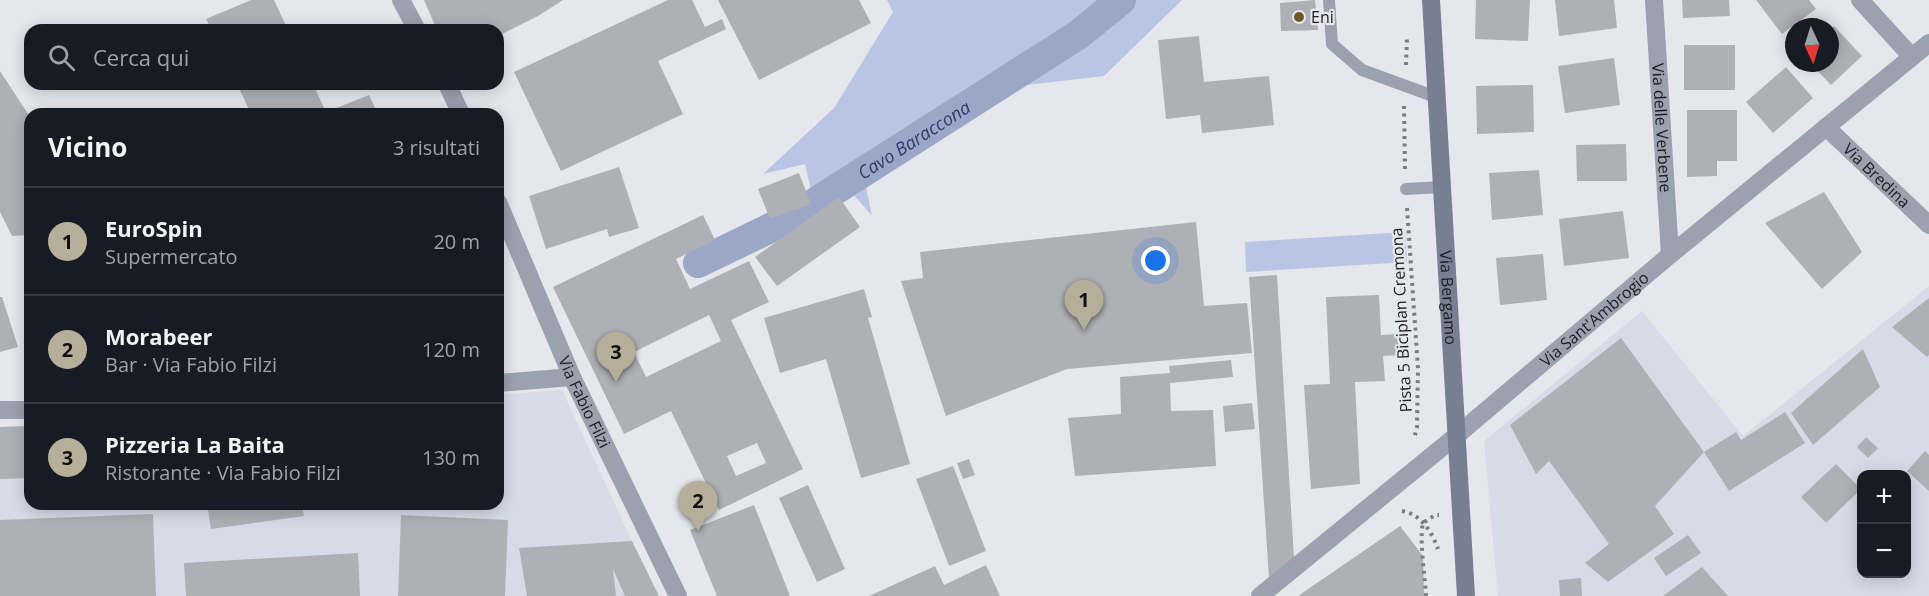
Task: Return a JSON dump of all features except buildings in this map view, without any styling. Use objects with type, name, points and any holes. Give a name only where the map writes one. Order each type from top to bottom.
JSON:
[{"type":"main road","name":"Via Bergamo","points":[[1431,0],[1466,596]]},
{"type":"street","points":[[401,0],[414,24]]},
{"type":"street","name":"Via delle Verbene","points":[[1654,0],[1670,255]]},
{"type":"street","points":[[1860,0],[1912,57]]},
{"type":"street","name":"Via Sant'Ambrogio","points":[[1260,596],[1929,43]]},
{"type":"street","points":[[450,90],[458,108]]},
{"type":"street","name":"Via Bredina","points":[[1826,127],[1929,225]]},
{"type":"street","name":"Via Fabio Filzi","points":[[504,216],[572,377],[678,596]]},
{"type":"street","points":[[504,383],[572,377]]},
{"type":"street","points":[[0,410],[24,410]]},
{"type":"lane","points":[[1329,0],[1332,44],[1362,70],[1436,97]]},
{"type":"lane","points":[[1406,189],[1442,187]]},
{"type":"path","name":"Pista 5 Biciplan Cremona","points":[[1403,141],[1418,369],[1417,427],[1412,447]]},
{"type":"path","points":[[1391,510],[1411,512],[1430,530],[1435,541]]},
{"type":"path","points":[[1426,596],[1423,547],[1420,536],[1423,523],[1436,515],[1461,514]]},
{"type":"shaded area","points":[[887,0],[1182,0],[1104,76],[1018,86],[864,177],[872,216],[837,175],[811,190],[805,164],[763,174],[834,108],[893,12]]},
{"type":"shaded area","points":[[1405,232],[1407,262],[1246,272],[1245,242]]},
{"type":"shaded area","points":[[1929,286],[1929,596],[1498,596],[1484,441],[1642,311],[1743,436]]},
{"type":"shaded area","points":[[562,390],[659,596],[0,596],[0,427],[24,426],[24,510],[504,510],[504,395]]},
{"type":"waterway","name":"Cavo Baraccona","points":[[698,263],[791,218],[1078,35],[1121,0]]},
{"type":"place","name":"Eni","points":[[1299,17]]},
{"type":"place","name":"EuroSpin","points":[[1084,330]]},
{"type":"place","name":"Pizzeria La Baita","points":[[616,382]]},
{"type":"place","name":"Morabeer","points":[[698,531]]}]
